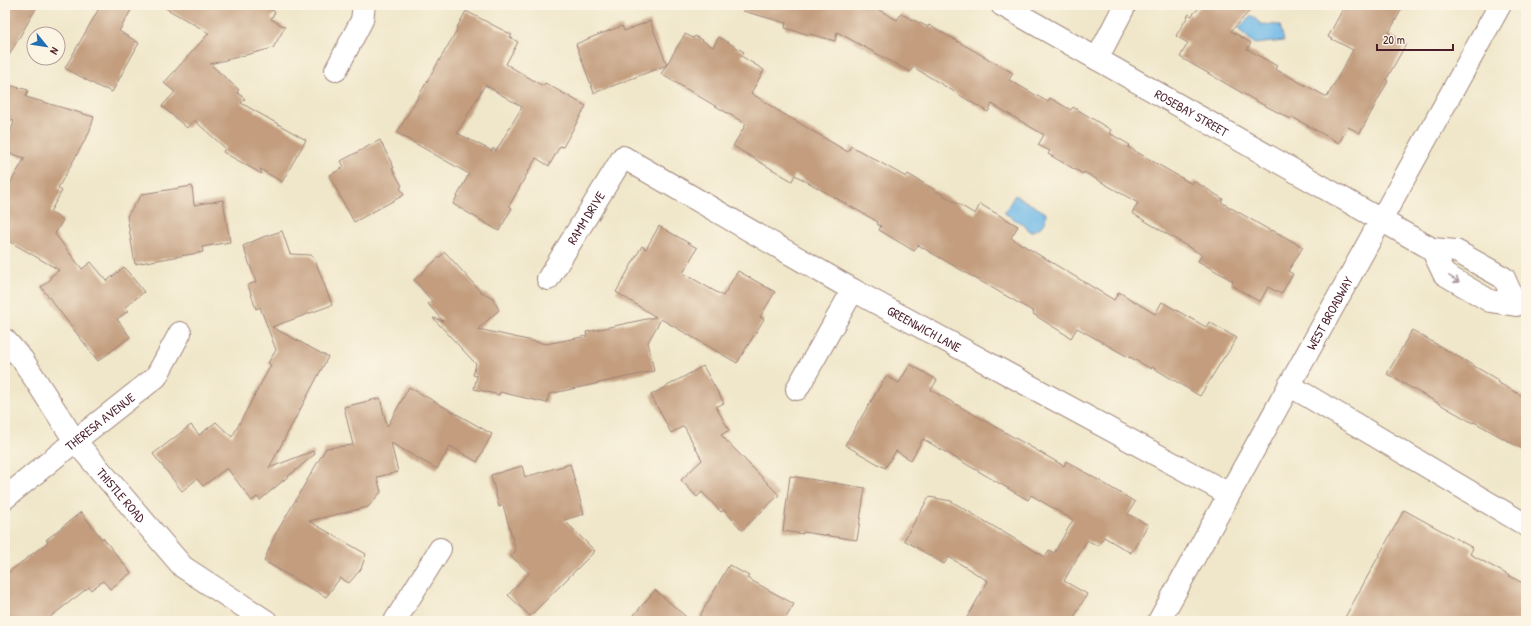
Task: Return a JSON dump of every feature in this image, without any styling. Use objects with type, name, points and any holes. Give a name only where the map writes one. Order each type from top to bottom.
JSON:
[{"type":"street","points":[[336,70],[362,20],[364,5]]},
{"type":"street","name":"ROSEBAY STREET","points":[[1002,5],[1432,249],[1444,274],[1490,301],[1521,308]]},
{"type":"street","points":[[1097,59],[1125,5]]},
{"type":"street","name":"WEST BROADWAY","points":[[1159,621],[1500,5]]},
{"type":"street","name":"RAMM DRIVE","points":[[548,279],[623,157]]},
{"type":"street","name":"GREENWICH LANE","points":[[623,157],[853,290],[1229,494]]},
{"type":"street","points":[[797,389],[853,290]]},
{"type":"street","name":"THERESA AVENUE","points":[[5,498],[156,377],[180,333]]},
{"type":"street","name":"THISTLE ROAD","points":[[5,340],[22,359],[75,441],[183,567],[266,621]]},
{"type":"street","points":[[1289,385],[1526,525]]},
{"type":"street","points":[[395,621],[440,549]]},
{"type":"water","points":[[1251,15],[1261,24],[1280,25],[1284,41],[1255,44],[1238,29]]},
{"type":"water","points":[[1015,195],[1046,213],[1045,223],[1039,228],[1030,232],[1024,225],[1004,213]]},
{"type":"building","points":[[5,5],[38,5],[5,62]]},
{"type":"building","points":[[101,5],[134,5],[119,31],[139,43],[112,92],[103,89],[65,68]]},
{"type":"building","points":[[160,5],[263,5],[275,12],[271,19],[285,27],[273,48],[210,64],[239,90],[237,92],[245,99],[241,103],[306,140],[282,182],[260,169],[262,174],[223,152],[225,148],[194,120],[187,128],[162,106],[175,92],[164,83],[209,33]]},
{"type":"building","points":[[744,5],[870,5],[897,20],[901,14],[928,27],[929,25],[1013,73],[1009,80],[1048,102],[1050,98],[1071,110],[1073,107],[1111,130],[1109,133],[1130,145],[1128,147],[1192,184],[1194,181],[1223,199],[1221,202],[1271,231],[1272,230],[1303,247],[1288,271],[1293,274],[1281,294],[1268,287],[1260,302],[1231,285],[1233,281],[1198,261],[1202,255],[1132,213],[1138,203],[1084,172],[1083,174],[1048,154],[1050,151],[1038,145],[1044,135],[992,104],[988,112],[913,67],[910,72],[837,32],[835,41],[785,28],[786,23],[743,11]]},
{"type":"building","points":[[1202,5],[1255,5],[1231,31],[1251,43],[1247,49],[1277,66],[1275,69],[1327,97],[1353,50],[1328,37],[1345,5],[1404,5],[1388,34],[1406,44],[1386,80],[1388,81],[1360,133],[1348,127],[1339,143],[1292,117],[1291,119],[1256,101],[1180,57],[1188,43],[1176,36],[1189,14],[1191,16]]},
{"type":"building","points":[[466,11],[512,35],[510,37],[518,42],[506,64],[543,86],[545,83],[586,106],[563,147],[560,146],[549,166],[536,158],[509,206],[512,208],[499,231],[453,204],[469,174],[397,133],[457,30],[456,29]],"holes":[[[485,85],[522,107],[496,151],[493,148],[492,151],[457,133]]]},
{"type":"building","points":[[650,21],[667,65],[594,93],[576,44],[622,26],[624,31]]},
{"type":"building","points":[[685,34],[693,38],[695,36],[713,47],[719,37],[744,52],[741,56],[764,70],[751,93],[777,110],[848,152],[851,146],[906,177],[908,174],[975,214],[980,204],[1018,226],[1011,238],[1114,300],[1119,292],[1155,314],[1162,302],[1206,327],[1209,322],[1237,338],[1200,396],[1152,367],[1151,369],[1077,328],[1071,338],[1033,314],[1034,312],[918,245],[914,251],[879,230],[881,226],[877,224],[878,222],[795,175],[792,181],[733,146],[746,124],[661,74]]},
{"type":"building","points":[[5,84],[28,90],[26,97],[94,117],[89,133],[58,188],[62,191],[50,212],[63,220],[55,234],[82,269],[91,262],[107,281],[124,267],[144,292],[125,307],[128,311],[117,319],[130,337],[98,361],[41,287],[59,270],[5,239],[5,192],[25,158],[5,152],[14,121],[5,118]]},
{"type":"building","points":[[380,140],[394,168],[392,168],[402,186],[400,187],[404,195],[354,222],[329,176],[344,167],[341,161]]},
{"type":"building","points":[[192,186],[194,205],[223,200],[230,242],[202,247],[203,252],[135,264],[127,216],[142,194]]},
{"type":"building","points":[[659,226],[697,248],[683,273],[723,296],[738,271],[775,292],[760,317],[764,319],[737,363],[661,319],[648,342],[654,371],[549,394],[547,403],[500,392],[499,395],[474,389],[477,376],[473,375],[476,364],[433,318],[443,321],[428,304],[432,301],[414,280],[445,252],[481,292],[493,298],[499,310],[478,329],[546,344],[587,336],[586,332],[656,317],[616,292],[642,246],[646,249]]},
{"type":"building","points":[[282,231],[290,254],[311,255],[315,260],[332,305],[272,327],[328,357],[269,468],[313,451],[315,454],[260,500],[257,497],[252,501],[227,468],[203,486],[197,479],[182,491],[153,454],[191,425],[199,435],[216,422],[232,437],[271,365],[268,363],[276,350],[260,307],[256,309],[248,285],[256,282],[243,246],[263,237]]},
{"type":"building","points":[[1412,330],[1526,398],[1526,451],[1387,374]]},
{"type":"building","points":[[910,364],[937,380],[931,390],[1064,466],[1066,461],[1135,502],[1128,514],[1148,525],[1131,553],[1104,537],[1098,546],[1087,540],[1064,581],[1087,594],[1072,621],[965,621],[988,581],[949,557],[944,564],[904,540],[929,497],[951,501],[1045,557],[1049,550],[1054,553],[1073,520],[1031,495],[1028,500],[923,439],[911,460],[896,451],[885,468],[845,445],[886,376],[899,383]]},
{"type":"building","points":[[703,366],[724,403],[716,407],[729,430],[721,435],[779,495],[742,530],[724,510],[721,512],[702,492],[697,497],[681,480],[702,460],[684,426],[671,433],[651,395]]},
{"type":"building","points":[[409,387],[492,434],[477,462],[450,446],[437,469],[391,443],[398,472],[377,477],[381,492],[368,507],[309,521],[366,554],[361,569],[349,583],[340,578],[326,597],[264,561],[274,537],[326,448],[353,445],[344,407],[380,398],[387,427]]},
{"type":"building","points":[[570,464],[584,514],[564,520],[595,551],[530,616],[508,595],[529,573],[511,556],[516,551],[503,505],[499,507],[491,475],[522,466],[525,477]]},
{"type":"building","points":[[790,476],[865,488],[857,540],[803,532],[803,534],[783,531]]},
{"type":"building","points":[[1404,510],[1473,548],[1470,554],[1526,585],[1526,621],[1343,621]]},
{"type":"building","points":[[81,512],[131,573],[110,589],[103,581],[91,590],[89,587],[45,621],[5,621],[5,575],[48,542],[46,540]]},
{"type":"building","points":[[729,565],[749,576],[747,578],[794,604],[784,621],[697,621]]},
{"type":"building","points":[[655,590],[691,621],[629,621]]}]
